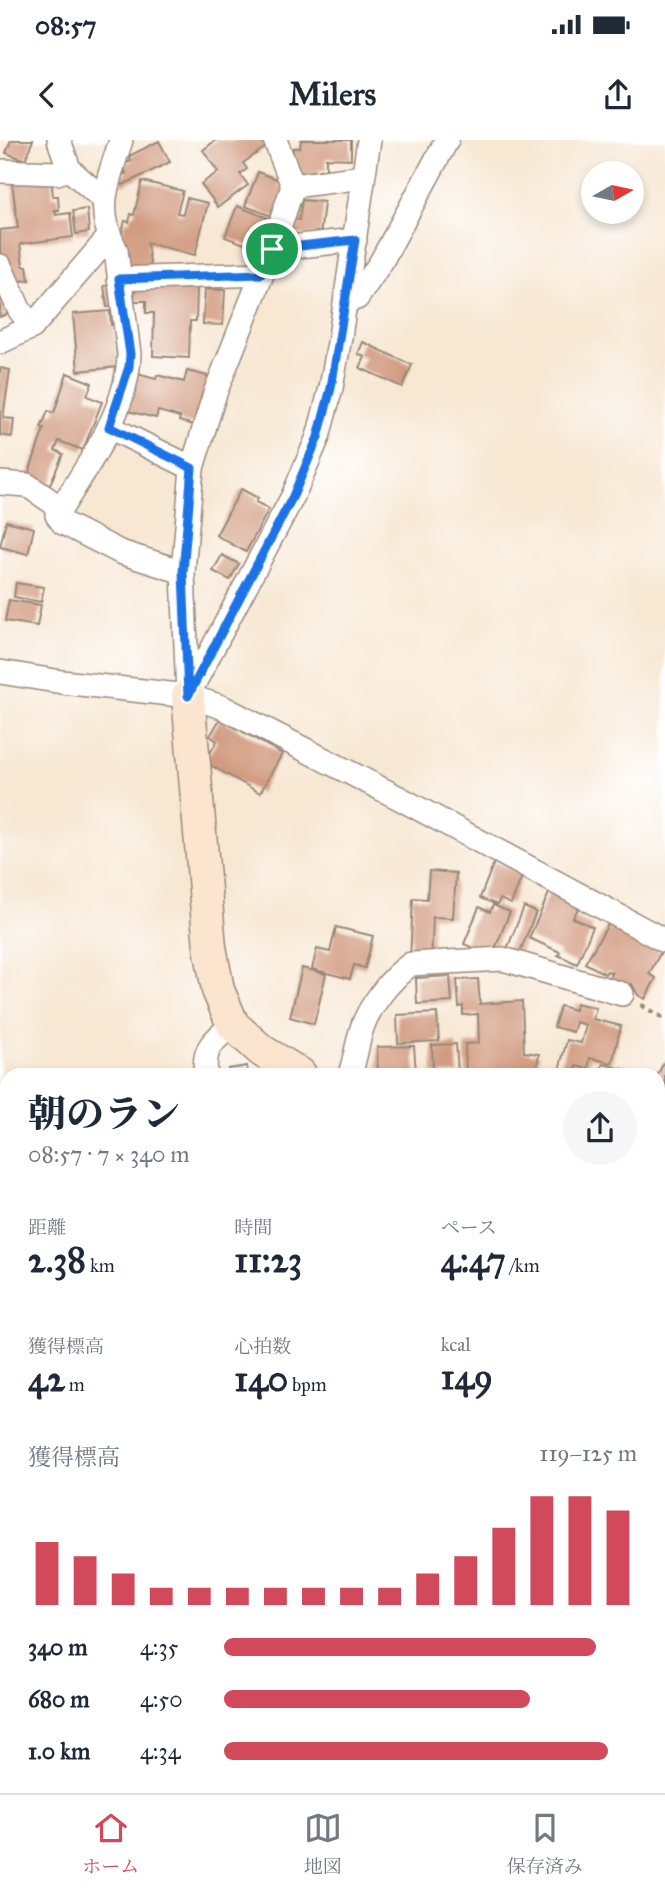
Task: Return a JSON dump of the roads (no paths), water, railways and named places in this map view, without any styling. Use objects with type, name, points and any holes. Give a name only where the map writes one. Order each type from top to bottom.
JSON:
[{"type":"street","points":[[59,140],[69,169],[103,199]]},
{"type":"street","points":[[121,140],[103,199],[109,237],[116,250],[130,354],[129,367],[109,427],[57,515],[63,523],[120,552],[183,572]]},
{"type":"street","points":[[275,140],[293,186],[272,249],[215,393],[192,468],[183,572],[188,696],[210,947],[218,990],[233,1025],[262,1051],[290,1068]]},
{"type":"street","points":[[188,696],[293,496],[318,437],[331,388],[346,301],[369,140]]},
{"type":"street","points":[[346,301],[357,298],[381,262],[447,140]]},
{"type":"street","points":[[0,171],[57,173],[69,169]]},
{"type":"street","points":[[293,186],[363,177]]},
{"type":"street","points":[[0,342],[33,327],[109,237]]},
{"type":"street","points":[[272,249],[355,240]]},
{"type":"street","points":[[0,266],[19,309],[33,327]]},
{"type":"street","points":[[119,279],[261,274]]},
{"type":"street","points":[[109,427],[192,468]]},
{"type":"street","points":[[0,483],[27,485],[61,508]]},
{"type":"street","points":[[0,672],[188,696],[222,707],[401,799],[665,941]]},
{"type":"street","points":[[352,1068],[361,1030],[371,1009],[400,972],[411,964],[503,959],[622,994]]},
{"type":"street","points":[[205,1068],[204,1060],[215,1039],[233,1025]]}]
